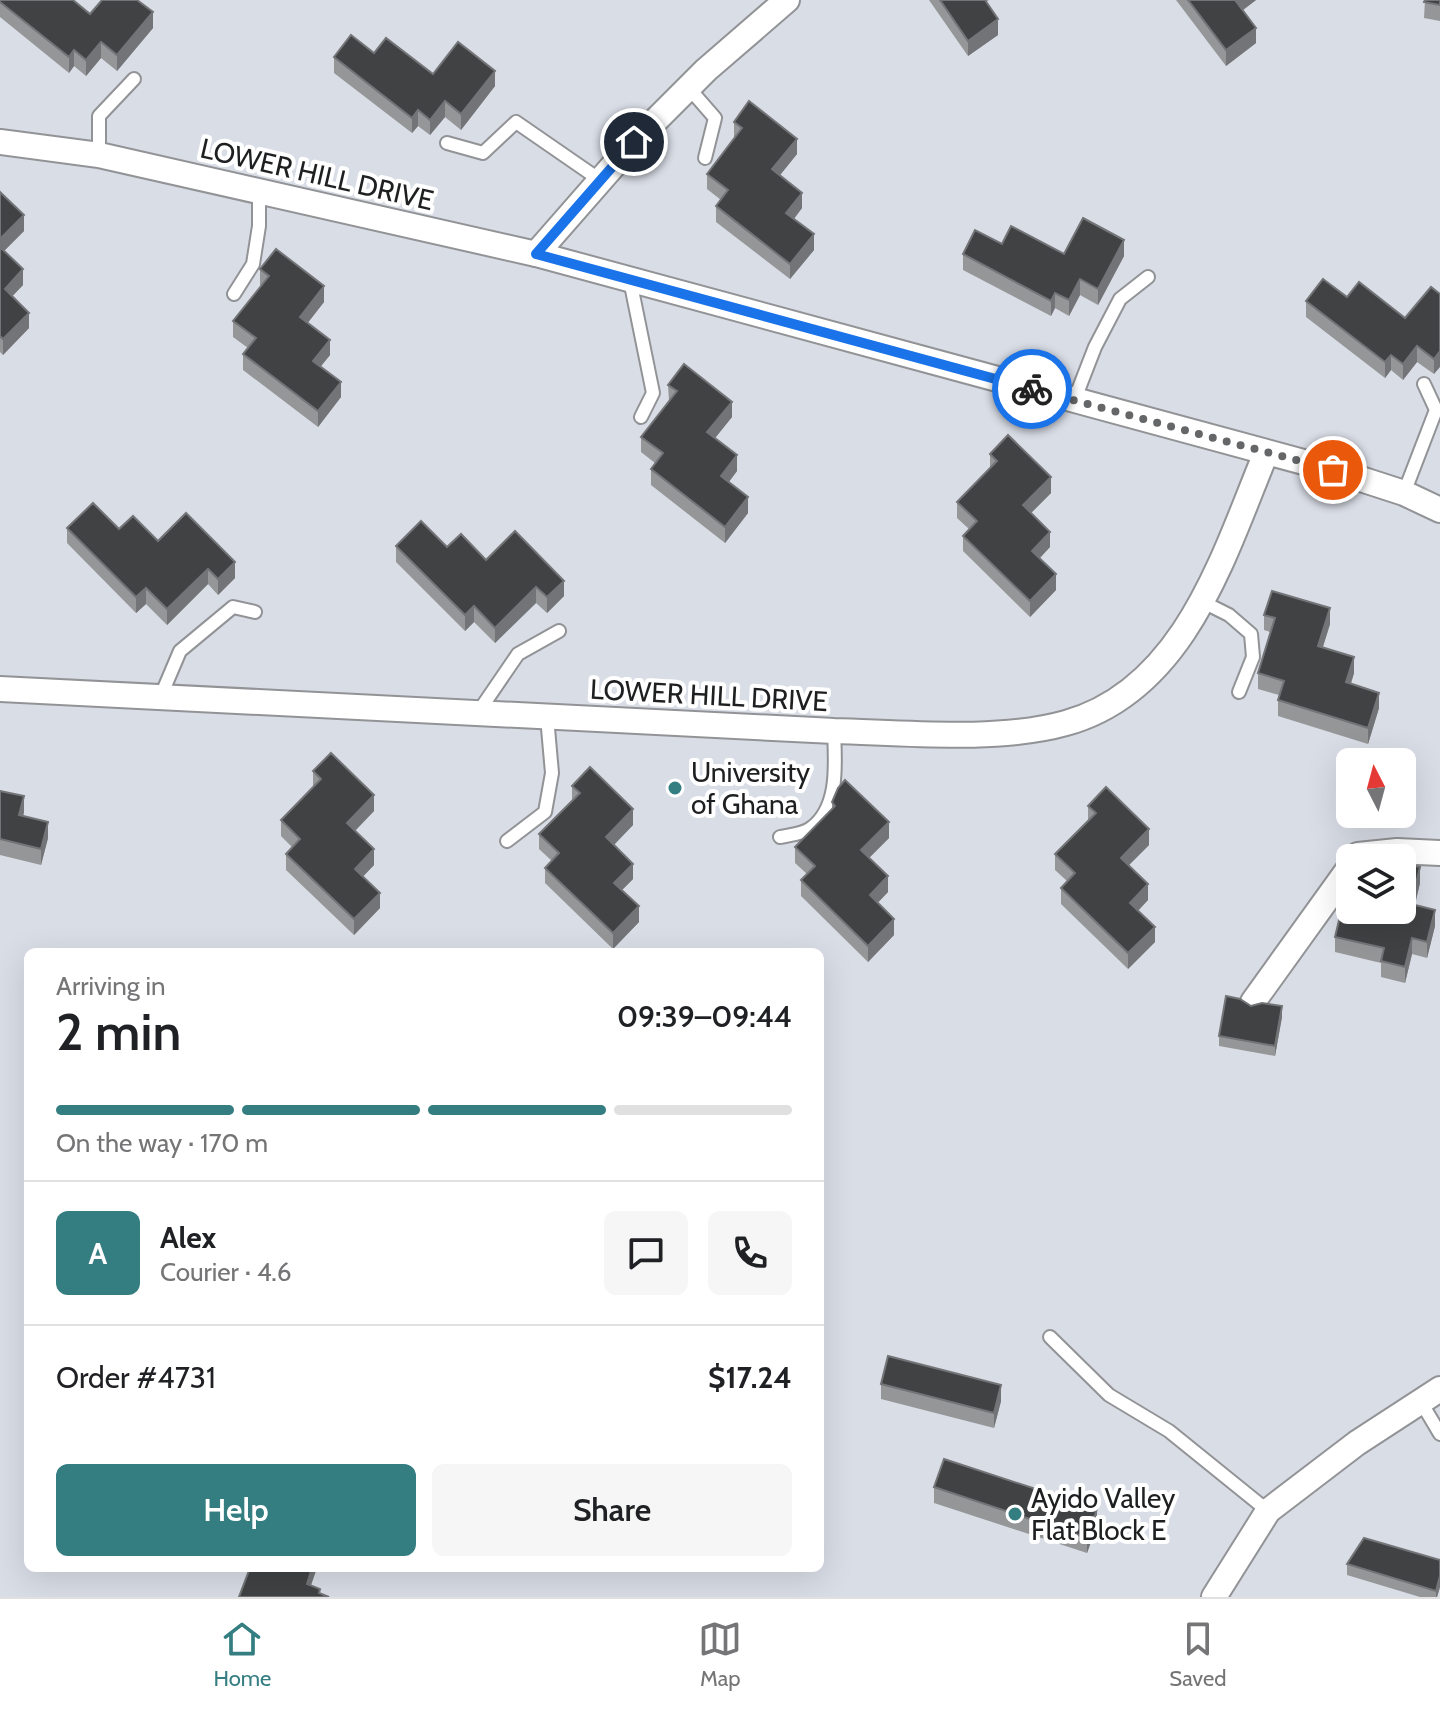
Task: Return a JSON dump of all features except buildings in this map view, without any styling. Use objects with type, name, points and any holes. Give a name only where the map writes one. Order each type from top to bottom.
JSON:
[{"type":"street","points":[[536,254],[600,180],[688,87],[787,0]]},
{"type":"street","name":"LOWER HILL DRIVE","points":[[0,142],[99,155],[536,254],[1333,470],[1404,493],[1440,510]]},
{"type":"street","name":"LOWER HILL DRIVE","points":[[0,689],[834,731],[966,735],[1066,723],[1102,708],[1137,685],[1167,656],[1216,574],[1266,453]]},
{"type":"street","points":[[1416,852],[1440,853]]},
{"type":"street","points":[[1253,1002],[1336,886]]},
{"type":"street","points":[[1214,1597],[1268,1511],[1357,1443],[1430,1395]]},
{"type":"lane","points":[[99,155],[99,116],[134,79]]},
{"type":"lane","points":[[688,87],[715,118],[705,158]]},
{"type":"lane","points":[[447,143],[483,153],[516,122],[600,180]]},
{"type":"lane","points":[[234,294],[253,264],[259,226],[259,192]]},
{"type":"lane","points":[[1074,401],[1095,347],[1120,299],[1148,277]]},
{"type":"lane","points":[[630,280],[653,393],[641,417]]},
{"type":"lane","points":[[1404,493],[1436,410],[1424,384]]},
{"type":"lane","points":[[1201,601],[1229,615],[1251,634],[1253,657],[1239,692]]},
{"type":"lane","points":[[160,698],[180,651],[233,607],[255,612]]},
{"type":"lane","points":[[477,714],[518,654],[559,631]]},
{"type":"lane","points":[[507,841],[545,812],[552,773],[547,717]]},
{"type":"lane","points":[[780,837],[812,828],[831,798],[834,731]]},
{"type":"lane","points":[[1050,1337],[1109,1395],[1169,1431],[1268,1511]]},
{"type":"lane","points":[[1430,1395],[1440,1434]]},
{"type":"shaded area","name":"University of Ghana","points":[[0,0],[1440,0],[1440,1597],[0,1597]]},
{"type":"way so far","points":[[1032,389],[1333,470]]},
{"type":"place","name":"University of Ghana","points":[[675,788]]},
{"type":"place","name":"Ayido Valley Flat Block E","points":[[1015,1514]]},
{"type":"route","points":[[634,142],[536,254],[1032,389]]}]
